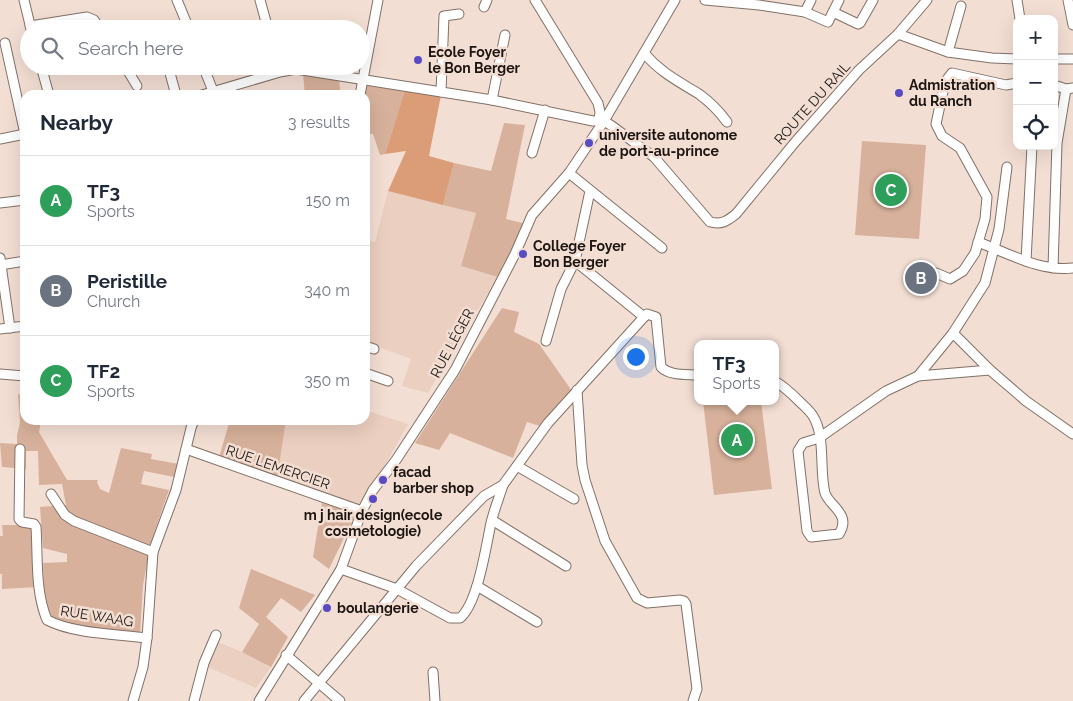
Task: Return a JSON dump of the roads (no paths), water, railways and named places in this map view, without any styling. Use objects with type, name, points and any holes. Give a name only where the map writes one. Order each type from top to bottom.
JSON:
[{"type":"street","points":[[24,0],[29,20]]},
{"type":"street","points":[[178,0],[186,20]]},
{"type":"street","points":[[260,0],[266,20]]},
{"type":"street","points":[[370,43],[378,0]]},
{"type":"street","points":[[333,75],[492,100],[602,121],[598,102],[535,0]]},
{"type":"street","name":"RUE LÉGER","points":[[258,701],[340,569],[362,511],[373,490],[396,460],[455,370],[515,254],[532,215],[569,173],[675,0]]},
{"type":"street","points":[[705,0],[805,12],[828,22],[840,0]]},
{"type":"street","points":[[805,12],[811,0]]},
{"type":"street","points":[[833,12],[858,24],[873,0]]},
{"type":"street","name":"ROUTE DU RAIL","points":[[602,121],[654,157],[710,222],[718,224],[727,221],[736,214],[796,141],[853,78],[898,34],[927,0]]},
{"type":"street","points":[[1017,0],[1019,15]]},
{"type":"street","points":[[1068,0],[1073,25]]},
{"type":"street","points":[[948,52],[961,6]]},
{"type":"street","points":[[441,92],[444,16],[459,14]]},
{"type":"street","points":[[70,20],[87,17],[94,20]]},
{"type":"street","points":[[898,34],[948,52],[992,58],[1013,58]]},
{"type":"street","points":[[492,100],[505,35]]},
{"type":"street","points":[[5,42],[20,111]]},
{"type":"street","points":[[644,52],[661,71],[700,95],[715,107],[727,122]]},
{"type":"street","points":[[1058,59],[1073,59]]},
{"type":"street","points":[[936,273],[950,279],[963,271],[975,253],[988,197],[960,148],[942,136],[936,124],[945,82],[952,73],[1006,85],[1013,84]]},
{"type":"street","points":[[43,75],[48,90]]},
{"type":"street","points":[[130,75],[137,86]]},
{"type":"street","points":[[170,75],[175,90]]},
{"type":"street","points":[[207,75],[213,90]]},
{"type":"street","points":[[216,90],[261,75]]},
{"type":"street","points":[[361,90],[364,75]]},
{"type":"street","points":[[1053,268],[1058,143],[1069,89]]},
{"type":"street","points":[[532,153],[544,110]]},
{"type":"street","points":[[0,139],[20,135]]},
{"type":"street","points":[[1026,261],[1032,150]]},
{"type":"street","points":[[918,376],[953,333],[985,282],[999,229],[1007,168]]},
{"type":"street","points":[[569,173],[590,192],[662,248]]},
{"type":"street","points":[[546,341],[561,289],[575,261],[590,192]]},
{"type":"street","points":[[0,203],[20,201]]},
{"type":"street","points":[[978,242],[1026,261],[1059,269],[1073,268]]},
{"type":"street","points":[[20,261],[0,263],[5,329],[20,327]]},
{"type":"street","points":[[575,261],[648,316],[656,317],[659,360],[665,371],[694,375]]},
{"type":"street","points":[[340,569],[396,589],[450,618],[463,615],[477,586],[492,520],[503,485],[548,423],[648,316]]},
{"type":"street","points":[[953,333],[990,370],[1026,401],[1073,434]]},
{"type":"street","points":[[779,384],[790,391],[813,416],[818,427],[819,438],[826,494],[840,511],[842,528],[839,534],[816,538],[811,537],[807,531],[798,451],[802,443],[819,438],[886,391],[918,376],[990,370]]},
{"type":"street","points":[[0,374],[20,376]]},
{"type":"street","points":[[370,375],[388,380]]},
{"type":"street","points":[[577,390],[582,465],[588,489],[609,550],[637,598],[642,602],[680,600],[686,604],[697,689],[693,701]]},
{"type":"street","points":[[133,701],[143,668],[153,552],[176,490],[192,425]]},
{"type":"street","name":"RUE WAAG","points":[[20,449],[19,519],[22,522],[34,524],[36,527],[36,563],[43,611],[47,620],[55,624],[83,630],[147,638]]},
{"type":"street","name":"RUE LEMERCIER","points":[[186,449],[362,511]]},
{"type":"street","points":[[517,466],[574,499]]},
{"type":"street","points":[[304,701],[416,566],[484,496],[503,485]]},
{"type":"street","points":[[51,494],[65,514],[74,521],[153,552]]},
{"type":"street","points":[[492,520],[566,566]]},
{"type":"street","points":[[477,586],[536,622]]},
{"type":"street","points":[[194,701],[204,663],[216,635]]},
{"type":"street","points":[[286,655],[340,701]]},
{"type":"street","points":[[433,672],[435,701]]},
{"type":"place","name":"Ecole Foyer le Bon Berger","points":[[418,60]]},
{"type":"place","name":"Admistration du Ranch","points":[[899,93]]},
{"type":"place","name":"universite autonome de port-au-prince","points":[[589,143]]},
{"type":"place","name":"TF2","points":[[891,190]]},
{"type":"place","name":"College Foyer Bon Berger","points":[[523,254]]},
{"type":"place","name":"Peristille","points":[[921,278]]},
{"type":"place","name":"TF3","points":[[737,440]]},
{"type":"place","name":"facad barber shop","points":[[383,480]]},
{"type":"place","name":"m j hair design(ecole cosmetologie)","points":[[373,499]]},
{"type":"place","name":"boulangerie","points":[[327,608]]}]
